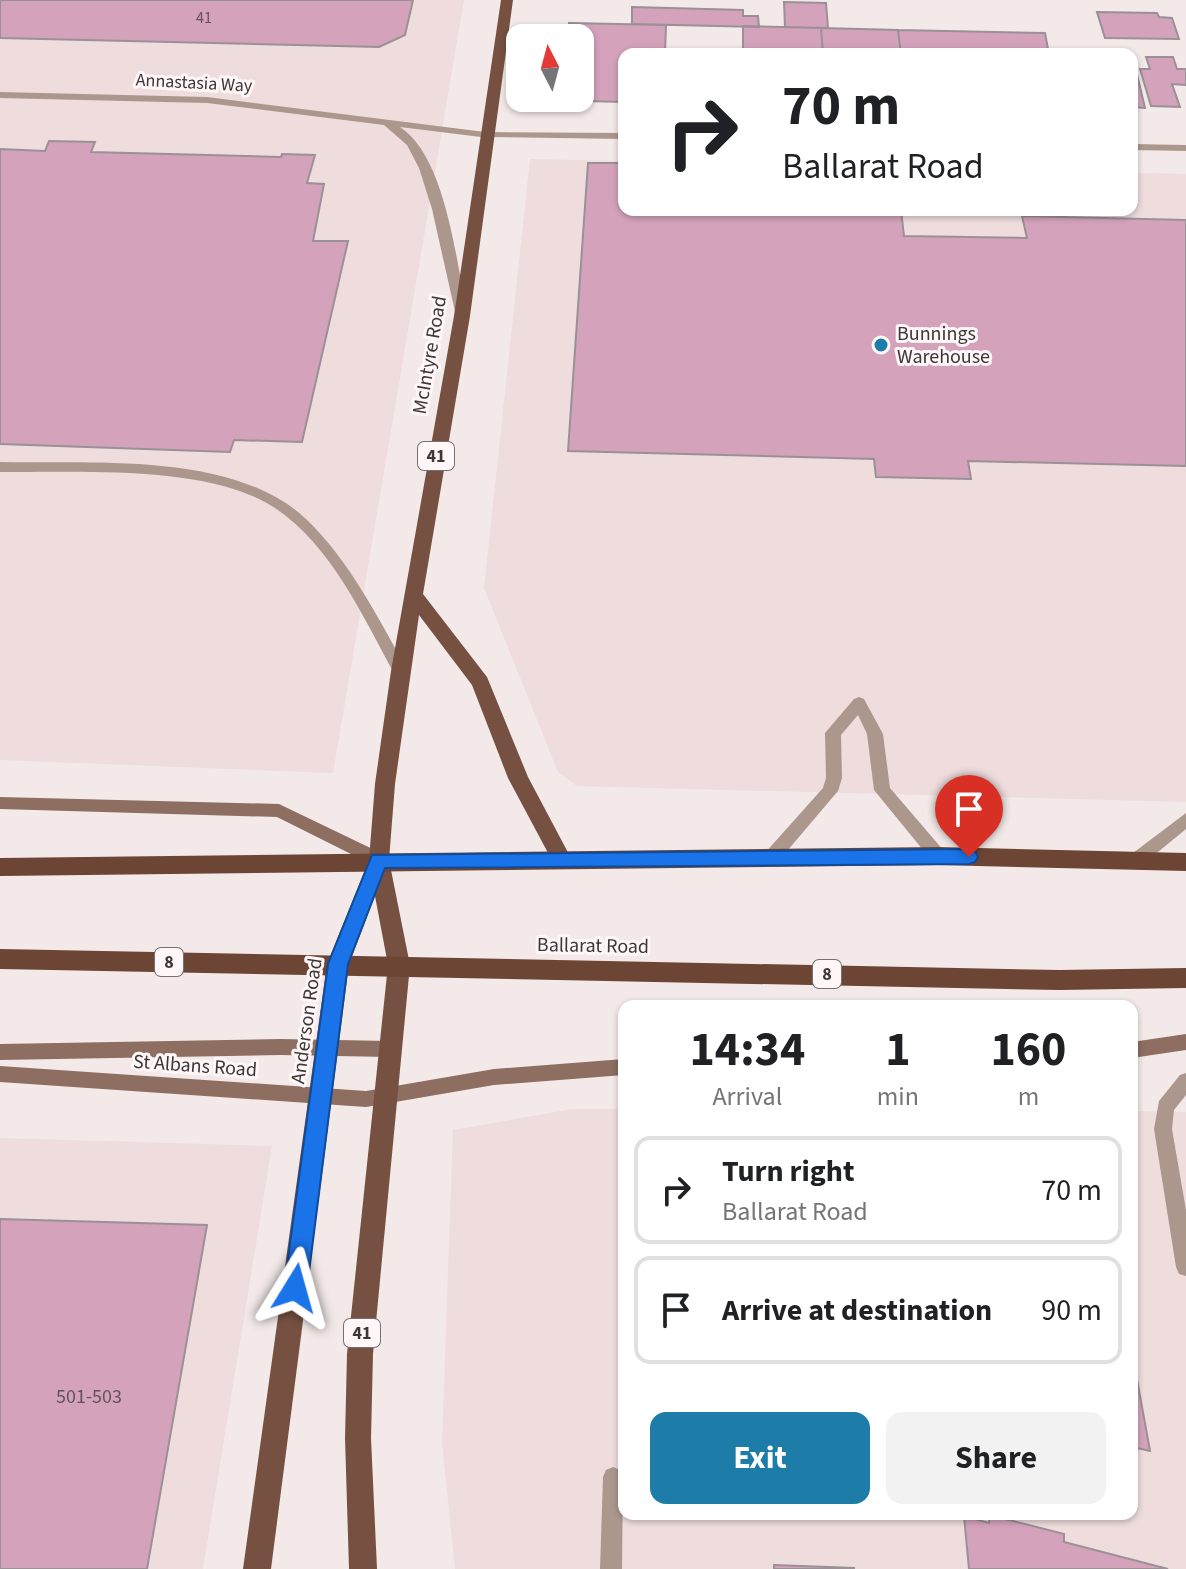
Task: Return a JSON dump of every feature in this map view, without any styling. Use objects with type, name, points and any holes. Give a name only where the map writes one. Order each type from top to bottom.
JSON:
[{"type":"highway","points":[[0,867],[379,860],[938,856],[1186,862]]},
{"type":"highway","name":"Ballarat Road","points":[[0,959],[1060,980],[1186,978]]},
{"type":"main road","name":"McIntyre Road","points":[[379,860],[400,671],[462,316],[507,0]]},
{"type":"main road","points":[[415,597],[480,682],[518,778],[562,860]]},
{"type":"main road","points":[[0,803],[279,811],[379,860]]},
{"type":"main road","name":"Anderson Road","points":[[257,1569],[338,964],[379,860]]},
{"type":"main road","name":"41","points":[[363,1569],[358,1438],[360,1354],[399,965],[379,860]]},
{"type":"main road","points":[[1138,1049],[1186,1042]]},
{"type":"main road","name":"St Albans Road","points":[[0,1052],[329,1047],[390,1049]]},
{"type":"main road","name":"St Albans Road","points":[[0,1074],[322,1098],[385,1098],[494,1077],[618,1067]]},
{"type":"street","name":"Annastasia Way","points":[[0,95],[207,100],[489,135],[618,136]]},
{"type":"street","points":[[384,123],[411,141],[418,154],[434,200],[462,316]]},
{"type":"street","points":[[1138,147],[1186,148]]},
{"type":"street","points":[[0,467],[190,476],[254,491],[278,503],[300,520],[351,585],[400,671]]},
{"type":"street","points":[[770,859],[830,791],[834,778],[833,733],[859,703],[875,734],[882,790],[938,856]]},
{"type":"street","points":[[1135,861],[1186,820]]},
{"type":"street","points":[[1186,1081],[1165,1107],[1163,1129],[1186,1267]]},
{"type":"street","points":[[611,1569],[613,1477]]},
{"type":"shaded area","points":[[0,0],[464,0],[333,773],[0,760]]},
{"type":"shaded area","points":[[530,159],[618,161],[618,216],[1138,216],[1138,173],[1186,174],[1186,802],[577,786],[558,772],[484,588]]},
{"type":"shaded area","points":[[572,1109],[618,1109],[618,1520],[1138,1520],[1138,1111],[1186,1112],[1186,1569],[455,1569],[442,1442],[453,1130]]},
{"type":"shaded area","points":[[0,1138],[272,1146],[203,1569],[0,1569]]},
{"type":"building","points":[[0,0],[413,0],[405,35],[379,47],[0,38]]},
{"type":"building","points":[[784,2],[826,3],[828,28],[785,27]]},
{"type":"building","points":[[632,7],[743,10],[743,16],[758,16],[759,27],[632,24]]},
{"type":"building","points":[[1097,12],[1157,13],[1159,17],[1172,18],[1179,39],[1105,38]]},
{"type":"building","points":[[569,23],[666,25],[665,48],[618,48],[618,102],[594,101],[594,24]]},
{"type":"building","points":[[743,26],[821,28],[823,48],[743,48]]},
{"type":"building","points":[[821,28],[898,30],[900,48],[823,48]]},
{"type":"building","points":[[898,30],[1045,33],[1048,48],[900,48]]},
{"type":"building","points":[[1146,57],[1173,57],[1177,69],[1186,69],[1186,85],[1172,84],[1180,107],[1151,106],[1140,69],[1150,69]]},
{"type":"building","points":[[1138,79],[1145,108],[1138,107]]},
{"type":"building","points":[[49,141],[95,142],[91,152],[281,157],[282,154],[315,155],[307,183],[324,184],[313,241],[348,241],[302,442],[234,440],[230,452],[0,444],[0,149],[45,151]]},
{"type":"building","name":"Bunnings Warehouse","points":[[588,163],[618,163],[618,216],[902,216],[904,236],[1027,238],[1022,216],[1186,220],[1186,466],[968,461],[971,479],[876,477],[874,459],[568,451]]},
{"type":"building","points":[[0,1219],[207,1225],[147,1569],[0,1569]]},
{"type":"building","points":[[1138,1385],[1142,1407],[1150,1451],[1138,1448]]},
{"type":"building","points":[[964,1520],[989,1523],[989,1520],[1009,1520],[1064,1534],[1064,1542],[1168,1569],[969,1569]]},
{"type":"building","points":[[774,1565],[854,1568],[854,1569],[774,1569]]},
{"type":"place","name":"Bunnings Warehouse","points":[[881,345]]},
{"type":"route","points":[[295,1288],[338,964],[379,860],[969,857]]}]
